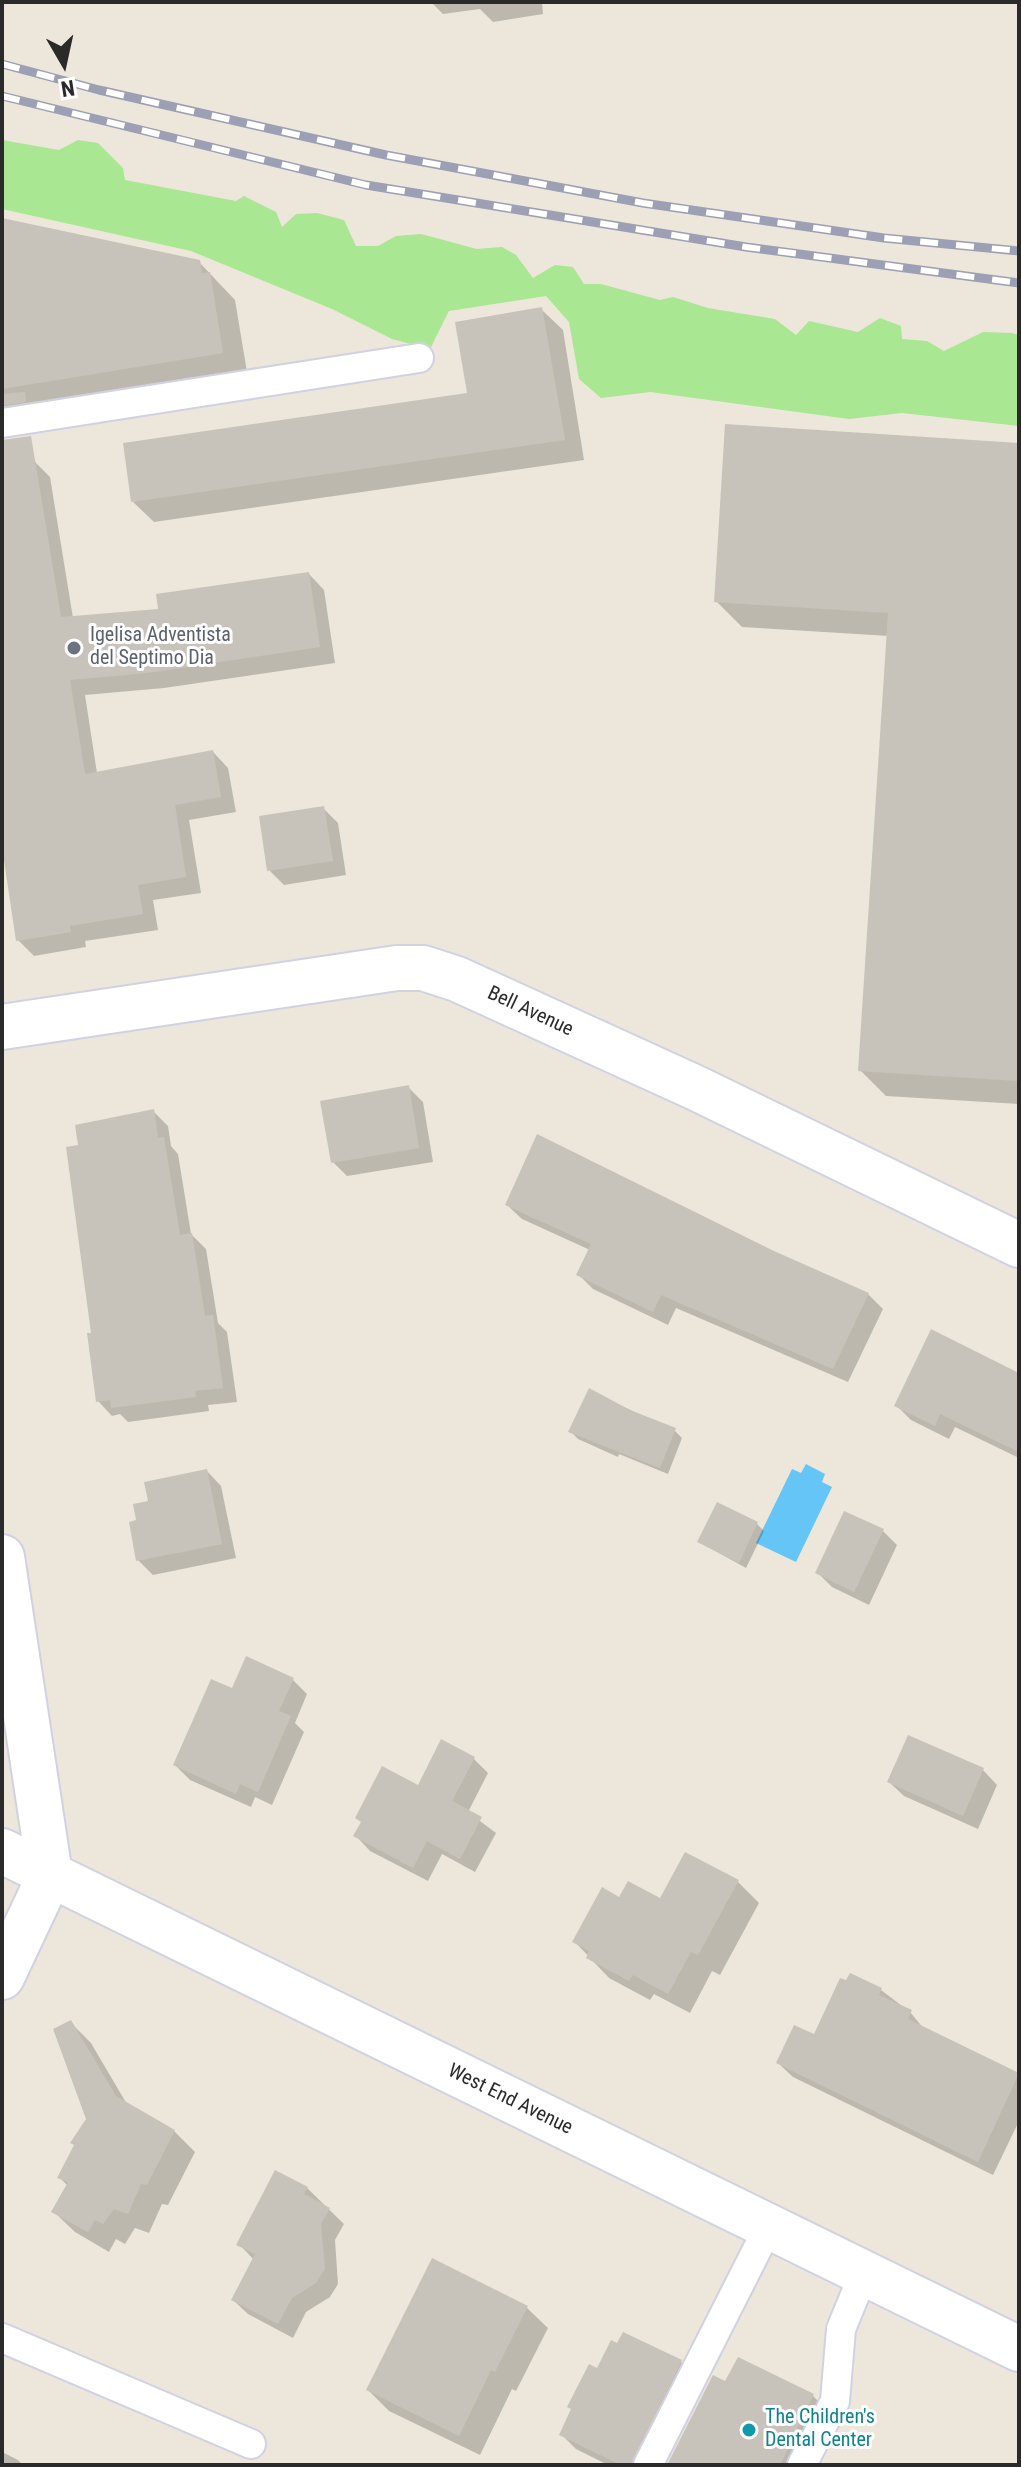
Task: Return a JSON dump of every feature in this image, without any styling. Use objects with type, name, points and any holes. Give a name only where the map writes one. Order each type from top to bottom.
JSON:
[{"type":"street","name":"Bell Avenue","points":[[2,1027],[397,968],[423,968],[457,979],[696,1088],[1019,1245]]},
{"type":"street","points":[[2,1557],[50,1875],[2,1977]]},
{"type":"street","name":"West End Avenue","points":[[2,1851],[1019,2349]]},
{"type":"lane","points":[[2,423],[419,358]]},
{"type":"lane","points":[[648,2465],[769,2226]]},
{"type":"lane","points":[[802,2465],[835,2401],[841,2329],[864,2273]]},
{"type":"lane","points":[[2,2338],[251,2444]]},
{"type":"green space","points":[[2,140],[59,150],[78,140],[98,143],[123,168],[125,180],[236,201],[244,196],[276,212],[282,227],[296,214],[317,213],[344,220],[356,246],[378,246],[396,236],[421,234],[477,249],[502,247],[516,255],[533,278],[555,265],[573,267],[584,284],[601,284],[660,300],[673,297],[708,308],[775,319],[796,335],[809,321],[858,332],[880,318],[901,326],[902,339],[927,341],[944,351],[983,332],[1012,333],[1019,335],[1019,426],[902,413],[849,419],[650,392],[601,398],[579,379],[569,322],[546,296],[449,311],[430,349],[392,339],[332,309],[191,251],[2,209]]},
{"type":"water","points":[[806,1464],[825,1474],[822,1482],[832,1487],[796,1562],[756,1543],[792,1469],[801,1473]]},
{"type":"building","points":[[2,218],[200,260],[202,273],[210,272],[223,353],[2,389]]},
{"type":"building","points":[[542,307],[565,440],[131,502],[123,443],[467,393],[455,322]]},
{"type":"building","points":[[25,392],[26,402],[2,406],[2,394]]},
{"type":"building","points":[[725,424],[1019,443],[1019,1081],[858,1071],[888,613],[714,602]]},
{"type":"building","points":[[31,436],[61,617],[158,609],[156,594],[309,572],[320,647],[147,673],[70,680],[85,774],[213,750],[221,797],[175,805],[186,877],[138,885],[143,914],[70,926],[71,932],[16,941],[2,847],[2,440]]},
{"type":"building","points":[[324,806],[333,861],[267,871],[259,816]]},
{"type":"building","points":[[409,1085],[419,1148],[331,1163],[320,1101]]},
{"type":"building","points":[[154,1109],[158,1138],[164,1137],[180,1235],[192,1233],[205,1316],[213,1315],[223,1388],[195,1391],[196,1397],[111,1408],[110,1400],[96,1402],[87,1333],[91,1333],[66,1147],[78,1145],[75,1125]]},
{"type":"building","points":[[537,1134],[774,1251],[869,1293],[833,1369],[661,1295],[653,1312],[576,1275],[591,1244],[505,1205]]},
{"type":"building","points":[[931,1329],[1019,1373],[1019,1452],[940,1414],[935,1426],[894,1406]]},
{"type":"building","points":[[589,1388],[630,1410],[676,1428],[660,1468],[568,1432]]},
{"type":"building","points":[[207,1469],[222,1544],[136,1561],[129,1522],[136,1520],[133,1504],[148,1501],[144,1482]]},
{"type":"building","points":[[717,1502],[758,1522],[739,1563],[697,1542]]},
{"type":"building","points":[[844,1511],[884,1529],[854,1592],[815,1573]]},
{"type":"building","points":[[246,1656],[294,1678],[279,1711],[291,1716],[258,1792],[240,1784],[236,1794],[173,1765],[211,1679],[232,1688]]},
{"type":"building","points":[[908,1735],[984,1768],[963,1816],[887,1782]]},
{"type":"building","points":[[441,1739],[475,1757],[452,1801],[482,1817],[460,1859],[427,1841],[413,1868],[353,1836],[361,1822],[355,1818],[382,1766],[418,1785]]},
{"type":"building","points":[[685,1852],[739,1880],[698,1955],[691,1952],[668,1994],[633,1975],[629,1981],[586,1958],[589,1951],[572,1942],[602,1887],[619,1897],[628,1881],[660,1898]]},
{"type":"building","points":[[850,1973],[882,1988],[879,1995],[912,2010],[908,2019],[1019,2073],[978,2162],[776,2063],[794,2025],[814,2034],[840,1978],[846,1980]]},
{"type":"building","points":[[71,2020],[116,2096],[175,2130],[147,2185],[141,2184],[128,2214],[114,2209],[103,2224],[95,2220],[88,2232],[51,2212],[68,2182],[57,2178],[74,2145],[70,2143],[86,2119],[53,2029]]},
{"type":"building","points":[[275,2170],[308,2187],[304,2194],[330,2208],[321,2224],[325,2269],[316,2283],[292,2298],[278,2324],[231,2300],[255,2254],[236,2245]]},
{"type":"building","points":[[432,2258],[528,2306],[495,2372],[491,2370],[459,2436],[366,2390]]},
{"type":"building","points":[[623,2332],[682,2360],[631,2465],[621,2465],[559,2435],[571,2409],[567,2407],[589,2364],[597,2368],[611,2340],[617,2343]]},
{"type":"building","name":"The Children's Dental Center","points":[[738,2357],[814,2394],[780,2465],[667,2465],[713,2375],[725,2381]]},
{"type":"railway","points":[[2,64],[99,90],[386,155],[643,203],[884,238],[1019,251]]},
{"type":"railway","points":[[2,96],[366,185],[746,247],[1019,283]]},
{"type":"place","name":"Igelisa Adventista del Septimo Dia","points":[[74,648]]},
{"type":"place","name":"The Children's Dental Center","points":[[749,2430]]}]
